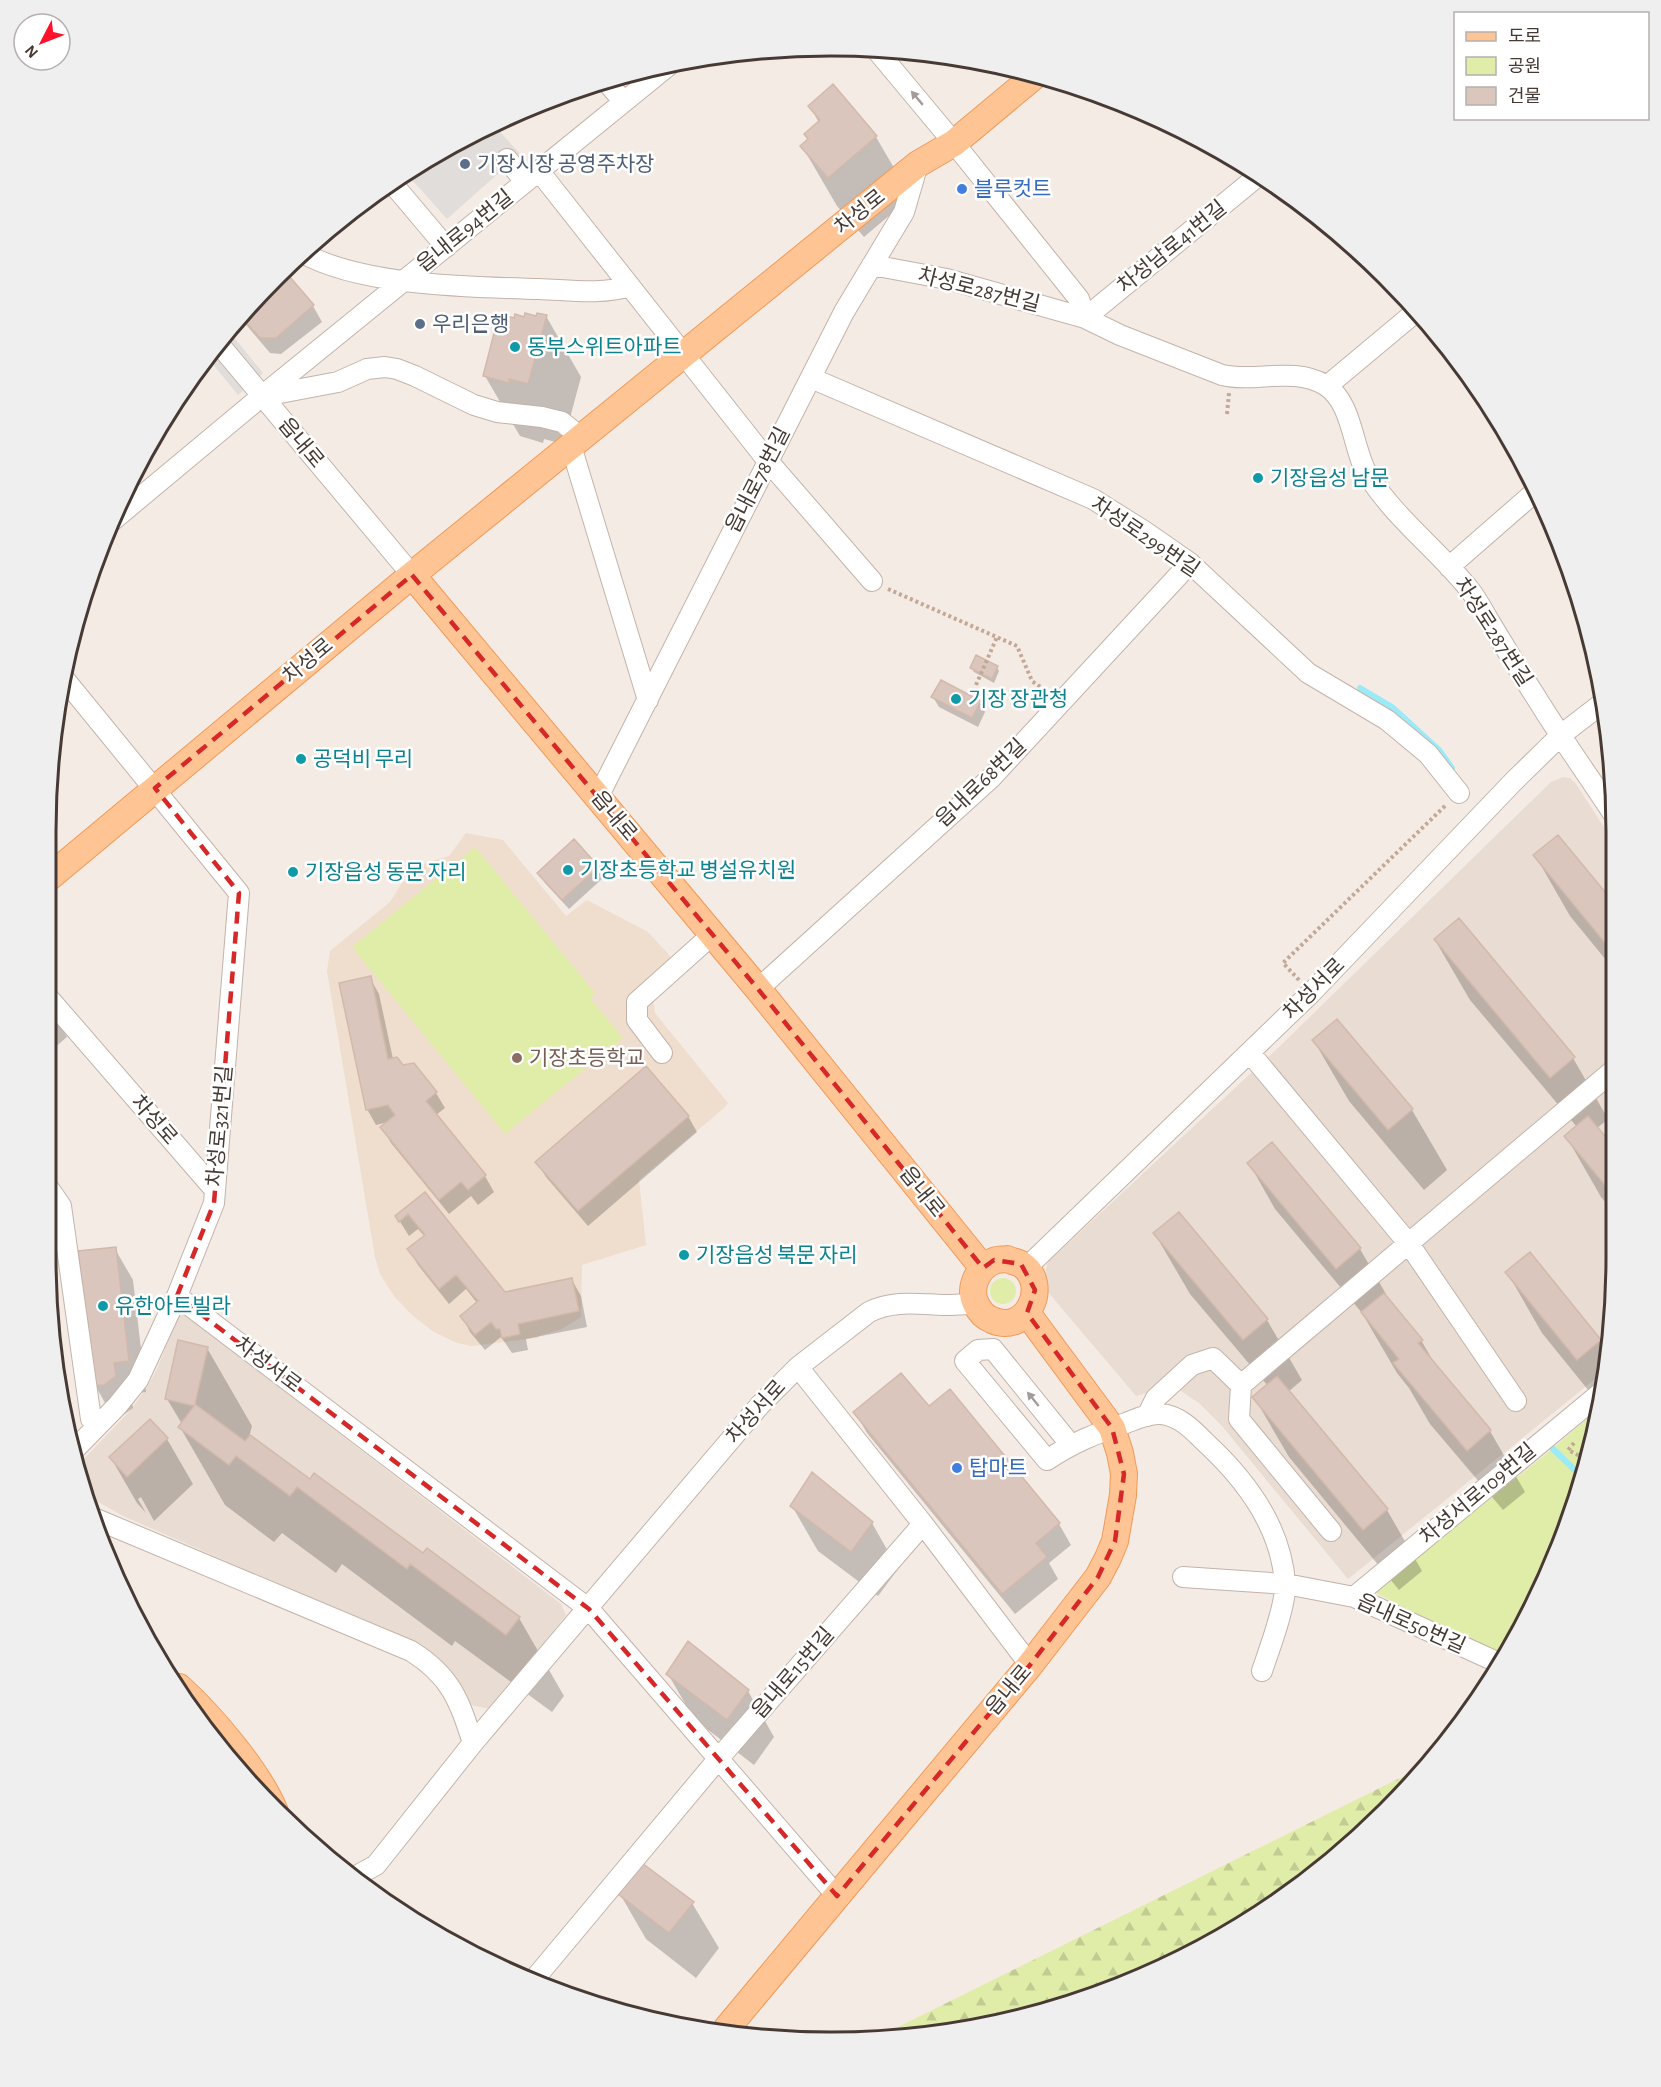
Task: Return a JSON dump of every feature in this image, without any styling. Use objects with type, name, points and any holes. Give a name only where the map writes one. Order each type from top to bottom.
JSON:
[{"type":"main road","name":"차성로","points":[[56,872],[412,575],[918,164],[954,143],[1029,81]]},
{"type":"main road","name":"읍내로","points":[[412,575],[758,988],[983,1268]]},
{"type":"main road","points":[[1007,1259],[1021,1264],[1025,1269],[1031,1275],[1035,1290],[1033,1303],[1027,1313],[1016,1322],[1004,1323],[984,1316],[975,1304],[973,1291],[976,1279],[983,1268],[994,1260],[1007,1259]]},
{"type":"main road","name":"읍내로","points":[[729,2025],[1030,1665],[1098,1577],[1108,1558],[1120,1516],[1124,1474],[1112,1428],[1027,1313]]},
{"type":"main road","points":[[205,1713],[247,1766]]},
{"type":"street","name":"차성로287번길","points":[[882,57],[1079,299],[1085,318]]},
{"type":"street","name":"읍내로94번길","points":[[262,396],[656,76]]},
{"type":"street","points":[[612,88],[624,102]]},
{"type":"street","points":[[507,159],[532,177],[630,286],[767,460],[872,581]]},
{"type":"street","name":"읍내로78번길","points":[[598,797],[844,312],[904,212],[918,164]]},
{"type":"street","name":"차성남로41번길","points":[[1085,318],[1252,181]]},
{"type":"street","points":[[397,188],[446,247]]},
{"type":"street","points":[[310,257],[329,266],[404,281],[481,287],[592,291],[630,286]]},
{"type":"street","name":"차성로287번길","points":[[872,265],[947,279],[1085,318],[1120,335],[1222,375],[1239,379],[1266,375],[1288,376],[1316,381],[1327,386],[1347,415],[1362,466],[1374,485],[1470,591],[1549,720],[1561,735]]},
{"type":"street","points":[[1327,386],[1410,317]]},
{"type":"street","name":"읍내로","points":[[224,350],[412,575]]},
{"type":"street","points":[[127,506],[262,396],[338,382],[367,369],[386,367],[397,369],[474,405],[497,412],[542,417],[562,422],[570,427],[577,442],[648,700]]},
{"type":"street","name":"차성로299번길","points":[[811,378],[1093,499],[1144,531],[1190,563],[1308,673],[1387,720],[1428,754],[1459,793]]},
{"type":"street","points":[[1449,567],[1530,496]]},
{"type":"street","name":"읍내로68번길","points":[[758,988],[992,777],[1190,563]]},
{"type":"street","name":"차성로321번길","points":[[69,685],[239,893],[214,1203],[177,1296],[138,1380],[117,1406],[79,1445]]},
{"type":"street","name":"차성서로","points":[[1025,1269],[1311,993],[1506,789],[1561,735],[1596,708]]},
{"type":"street","points":[[1561,735],[1605,801]]},
{"type":"street","points":[[662,1053],[637,1020],[637,1002],[713,934]]},
{"type":"street","name":"차성로","points":[[56,1007],[215,1191]]},
{"type":"street","points":[[1250,1053],[1409,1244],[1516,1401]]},
{"type":"street","points":[[1331,1530],[1239,1419],[1241,1385],[1606,1077]]},
{"type":"street","points":[[56,1199],[61,1206],[91,1419],[98,1425]]},
{"type":"street","name":"차성서로","points":[[177,1296],[589,1609]]},
{"type":"street","name":"차성서로","points":[[362,1873],[376,1865],[473,1743],[760,1405],[798,1367],[881,1305],[914,1302],[975,1304]]},
{"type":"street","points":[[1070,1444],[993,1348],[978,1350],[965,1361],[1047,1460],[1070,1444],[1147,1416],[1160,1414],[1175,1417],[1190,1427],[1220,1456],[1249,1490],[1275,1536],[1286,1584],[1278,1621],[1262,1671]]},
{"type":"street","points":[[1147,1416],[1156,1398],[1192,1365],[1213,1358],[1241,1385]]},
{"type":"street","points":[[798,1367],[923,1524],[1030,1665]]},
{"type":"street","name":"차성서로109번길","points":[[1354,1597],[1592,1400]]},
{"type":"street","points":[[103,1522],[411,1651],[430,1663],[442,1676],[461,1705],[473,1743]]},
{"type":"street","name":"읍내로15번길","points":[[538,1974],[719,1758],[923,1524]]},
{"type":"street","name":"읍내로50번길","points":[[1183,1577],[1286,1584],[1354,1597],[1492,1660]]},
{"type":"street","points":[[589,1609],[837,1896]]},
{"type":"path","points":[[872,581],[1017,646],[1032,681],[1061,702]]},
{"type":"path","points":[[976,685],[997,637]]},
{"type":"path","points":[[1311,993],[1283,963],[1459,793]]},
{"type":"path","points":[[1579,1456],[1568,1450],[1581,1435]]},
{"type":"highlighted area","points":[[412,575],[758,989],[983,1268],[994,1260],[1021,1264],[1035,1290],[1027,1313],[1112,1428],[1124,1474],[1115,1541],[1098,1577],[1030,1665],[837,1896],[589,1609],[177,1296],[214,1203],[239,893],[155,788]]},
{"type":"shaded area","name":"기장시장 공영주차장","points":[[499,130],[520,154],[447,219],[411,179],[443,159]]},
{"type":"shaded area","points":[[234,337],[263,373],[255,381],[227,346]]},
{"type":"shaded area","points":[[221,352],[249,385],[238,395],[213,364]]},
{"type":"shaded area","points":[[1563,777],[1570,778],[1606,830],[1606,1256],[1604,1307],[1596,1379],[1348,1579],[1222,1426],[1199,1403],[1181,1391],[1156,1390],[1136,1396],[1042,1285],[1048,1262],[1278,1048],[1551,782]]},
{"type":"shaded area","name":"기장초등학교","points":[[466,833],[503,840],[566,916],[587,900],[648,932],[682,969],[653,998],[655,1013],[728,1103],[639,1180],[646,1245],[582,1265],[581,1317],[562,1329],[537,1338],[471,1346],[457,1343],[434,1332],[412,1315],[394,1296],[380,1274],[375,1257],[327,971],[330,951],[390,902],[402,883],[423,864],[449,856]]},
{"type":"shaded area","points":[[180,1311],[561,1604],[566,1615],[491,1709],[470,1705],[460,1685],[407,1640],[123,1516],[95,1500],[83,1460],[129,1412],[157,1369]]},
{"type":"green space","points":[[475,847],[595,993],[590,998],[623,1038],[505,1134],[352,947]]},
{"type":"green space","points":[[1003,1278],[1012,1282],[1016,1291],[1012,1300],[1003,1304],[994,1300],[990,1291],[994,1282]]},
{"type":"green space","points":[[1589,1418],[1564,1506],[1547,1553],[1526,1599],[1495,1655],[1374,1592]]},
{"type":"green space","points":[[1406,1775],[1379,1805],[1302,1871],[1261,1901],[1218,1928],[1173,1952],[1127,1973],[1031,2005],[982,2017],[895,2029]]},
{"type":"building","points":[[833,84],[877,136],[828,178],[800,146],[808,139],[804,134],[820,120],[808,106]]},
{"type":"building","points":[[289,276],[314,305],[276,338],[259,337],[246,322]]},
{"type":"building","name":"동부스위트아파트","points":[[525,313],[536,316],[537,313],[547,315],[528,384],[509,379],[509,383],[483,376],[499,314],[514,318],[515,314],[524,317]]},
{"type":"building","points":[[976,655],[998,666],[992,679],[970,668]]},
{"type":"building","name":"기장 장관청","points":[[941,680],[981,701],[972,718],[931,697]]},
{"type":"building","points":[[1558,835],[1606,893],[1606,944],[1533,855]]},
{"type":"building","name":"기장초등학교 병설유치원","points":[[574,839],[599,867],[562,900],[537,873]]},
{"type":"building","points":[[1459,918],[1575,1057],[1550,1078],[1434,939]]},
{"type":"building","points":[[371,976],[388,1059],[397,1057],[403,1065],[414,1063],[437,1092],[426,1101],[486,1175],[468,1190],[461,1182],[439,1200],[380,1127],[395,1115],[388,1105],[366,1110],[339,983]]},
{"type":"building","points":[[1337,1019],[1413,1109],[1388,1130],[1312,1040]]},
{"type":"building","name":"기장초등학교","points":[[646,1066],[689,1116],[578,1211],[535,1162]]},
{"type":"building","points":[[1588,1116],[1606,1137],[1606,1186],[1564,1136]]},
{"type":"building","points":[[1272,1142],[1361,1248],[1336,1269],[1247,1163]]},
{"type":"building","points":[[425,1192],[505,1292],[572,1278],[579,1311],[518,1324],[520,1334],[502,1338],[500,1329],[496,1329],[491,1322],[475,1335],[460,1316],[478,1301],[456,1275],[439,1289],[407,1249],[425,1235],[408,1214],[399,1222],[395,1216]]},
{"type":"building","points":[[1179,1212],[1268,1319],[1243,1340],[1153,1233]]},
{"type":"building","name":"유한아트빌라","points":[[116,1247],[129,1361],[114,1363],[116,1376],[104,1385],[94,1386],[78,1251]]},
{"type":"building","points":[[1530,1252],[1601,1340],[1577,1360],[1505,1272]]},
{"type":"building","points":[[1384,1293],[1423,1340],[1418,1343],[1491,1430],[1467,1451],[1393,1363],[1399,1359],[1361,1312]]},
{"type":"building","points":[[178,1340],[208,1347],[195,1404],[245,1441],[250,1435],[310,1479],[314,1473],[423,1553],[427,1548],[520,1617],[506,1635],[410,1564],[407,1569],[297,1487],[290,1496],[236,1456],[229,1465],[178,1427],[194,1406],[165,1399]]},
{"type":"building","name":"탑마트","points":[[901,1373],[929,1406],[950,1389],[1060,1523],[1036,1543],[1047,1557],[1002,1594],[853,1412]]},
{"type":"building","points":[[1277,1376],[1388,1509],[1363,1530],[1252,1397]]},
{"type":"building","points":[[150,1419],[168,1438],[127,1477],[109,1457]]},
{"type":"building","points":[[812,1472],[873,1522],[851,1552],[790,1506]]},
{"type":"building","points":[[688,1641],[749,1690],[727,1720],[666,1674]]},
{"type":"building","points":[[642,1863],[694,1902],[669,1933],[618,1894]]},
{"type":"waterway","points":[[1360,688],[1392,707],[1439,750],[1452,768]]},
{"type":"waterway","points":[[1550,1446],[1575,1470]]},
{"type":"place","name":"기장시장 공영주차장","points":[[465,164]]},
{"type":"place","name":"블루컷트","points":[[962,189]]},
{"type":"place","name":"우리은행","points":[[420,324]]},
{"type":"place","name":"동부스위트아파트","points":[[515,347]]},
{"type":"place","name":"기장읍성 남문","points":[[1258,478]]},
{"type":"place","name":"기장 장관청","points":[[956,699]]},
{"type":"place","name":"공덕비 무리","points":[[301,759]]},
{"type":"place","name":"기장초등학교 병설유치원","points":[[568,870]]},
{"type":"place","name":"기장읍성 동문 자리","points":[[293,872]]},
{"type":"place","name":"기장초등학교","points":[[517,1058]]},
{"type":"place","name":"기장읍성 북문 자리","points":[[684,1255]]},
{"type":"place","name":"유한아트빌라","points":[[103,1306]]},
{"type":"place","name":"탑마트","points":[[957,1468]]}]
